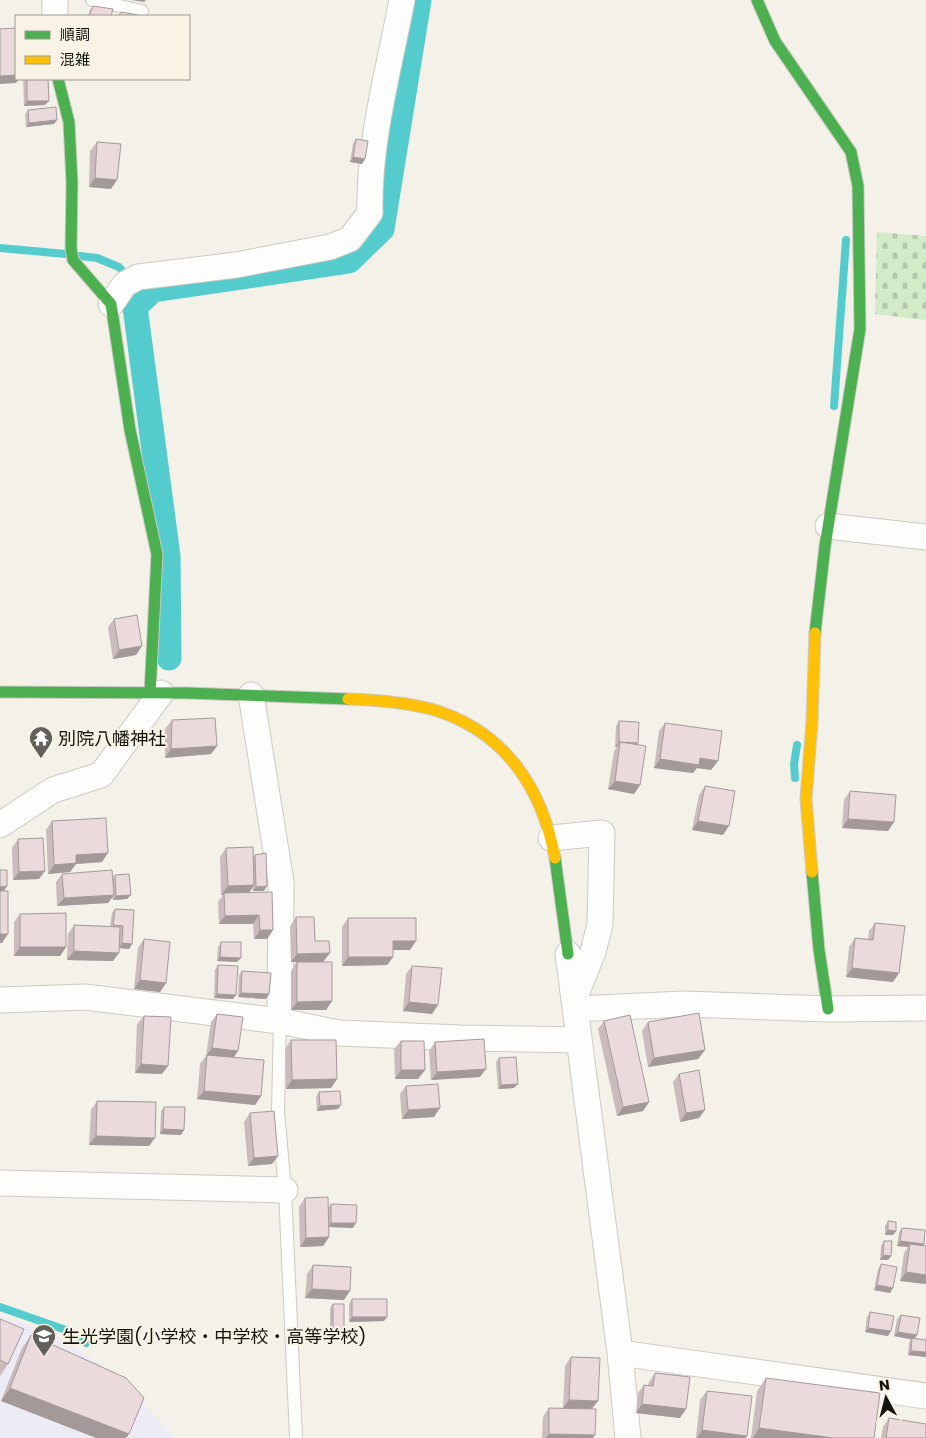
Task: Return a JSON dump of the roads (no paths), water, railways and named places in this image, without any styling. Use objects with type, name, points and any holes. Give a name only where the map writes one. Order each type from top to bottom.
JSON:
[{"type":"street","points":[[55,0],[55,15]]},
{"type":"street","points":[[58,80],[68,122],[72,183],[72,254],[125,289],[330,247],[350,239],[370,213],[370,191],[378,125],[402,0]]},
{"type":"street","points":[[757,0],[775,41],[851,152],[858,186],[860,329],[828,526],[815,636],[812,722],[806,798],[819,950],[828,1009]]},
{"type":"street","points":[[0,825],[53,790],[101,775],[156,693],[157,554],[130,430],[125,289]]},
{"type":"street","points":[[828,526],[926,537]]},
{"type":"street","points":[[0,692],[251,695],[397,703],[431,709],[464,721],[488,737],[509,756],[539,802],[551,838],[575,1004],[620,1353],[628,1438]]},
{"type":"street","points":[[251,695],[281,882],[280,1021]]},
{"type":"street","points":[[551,838],[602,833],[600,924],[593,952],[575,1004]]},
{"type":"street","points":[[0,1000],[84,997],[280,1021],[339,1033],[579,1040]]},
{"type":"street","points":[[575,1004],[616,1006],[684,1004],[828,1009],[926,1008]]},
{"type":"street","points":[[0,1183],[285,1190]]},
{"type":"street","points":[[620,1353],[926,1396]]},
{"type":"lane","points":[[92,0],[142,12]]},
{"type":"lane","points":[[280,1021],[278,1111],[285,1190],[296,1438]]},
{"type":"waterway","points":[[169,658],[168,556],[135,307],[153,290],[349,261],[382,229],[419,0]]},
{"type":"waterway","points":[[834,406],[846,240]]},
{"type":"waterway","points":[[0,248],[66,254]]},
{"type":"waterway","points":[[80,256],[97,258],[119,267],[145,297]]},
{"type":"waterway","points":[[795,778],[794,764],[797,745]]},
{"type":"waterway","points":[[0,1307],[66,1330],[86,1343]]},
{"type":"place","name":"別院八幡神社","points":[[41,759]]},
{"type":"place","name":"生光学園(小学校・中学校・高等学校)","points":[[44,1357]]}]
